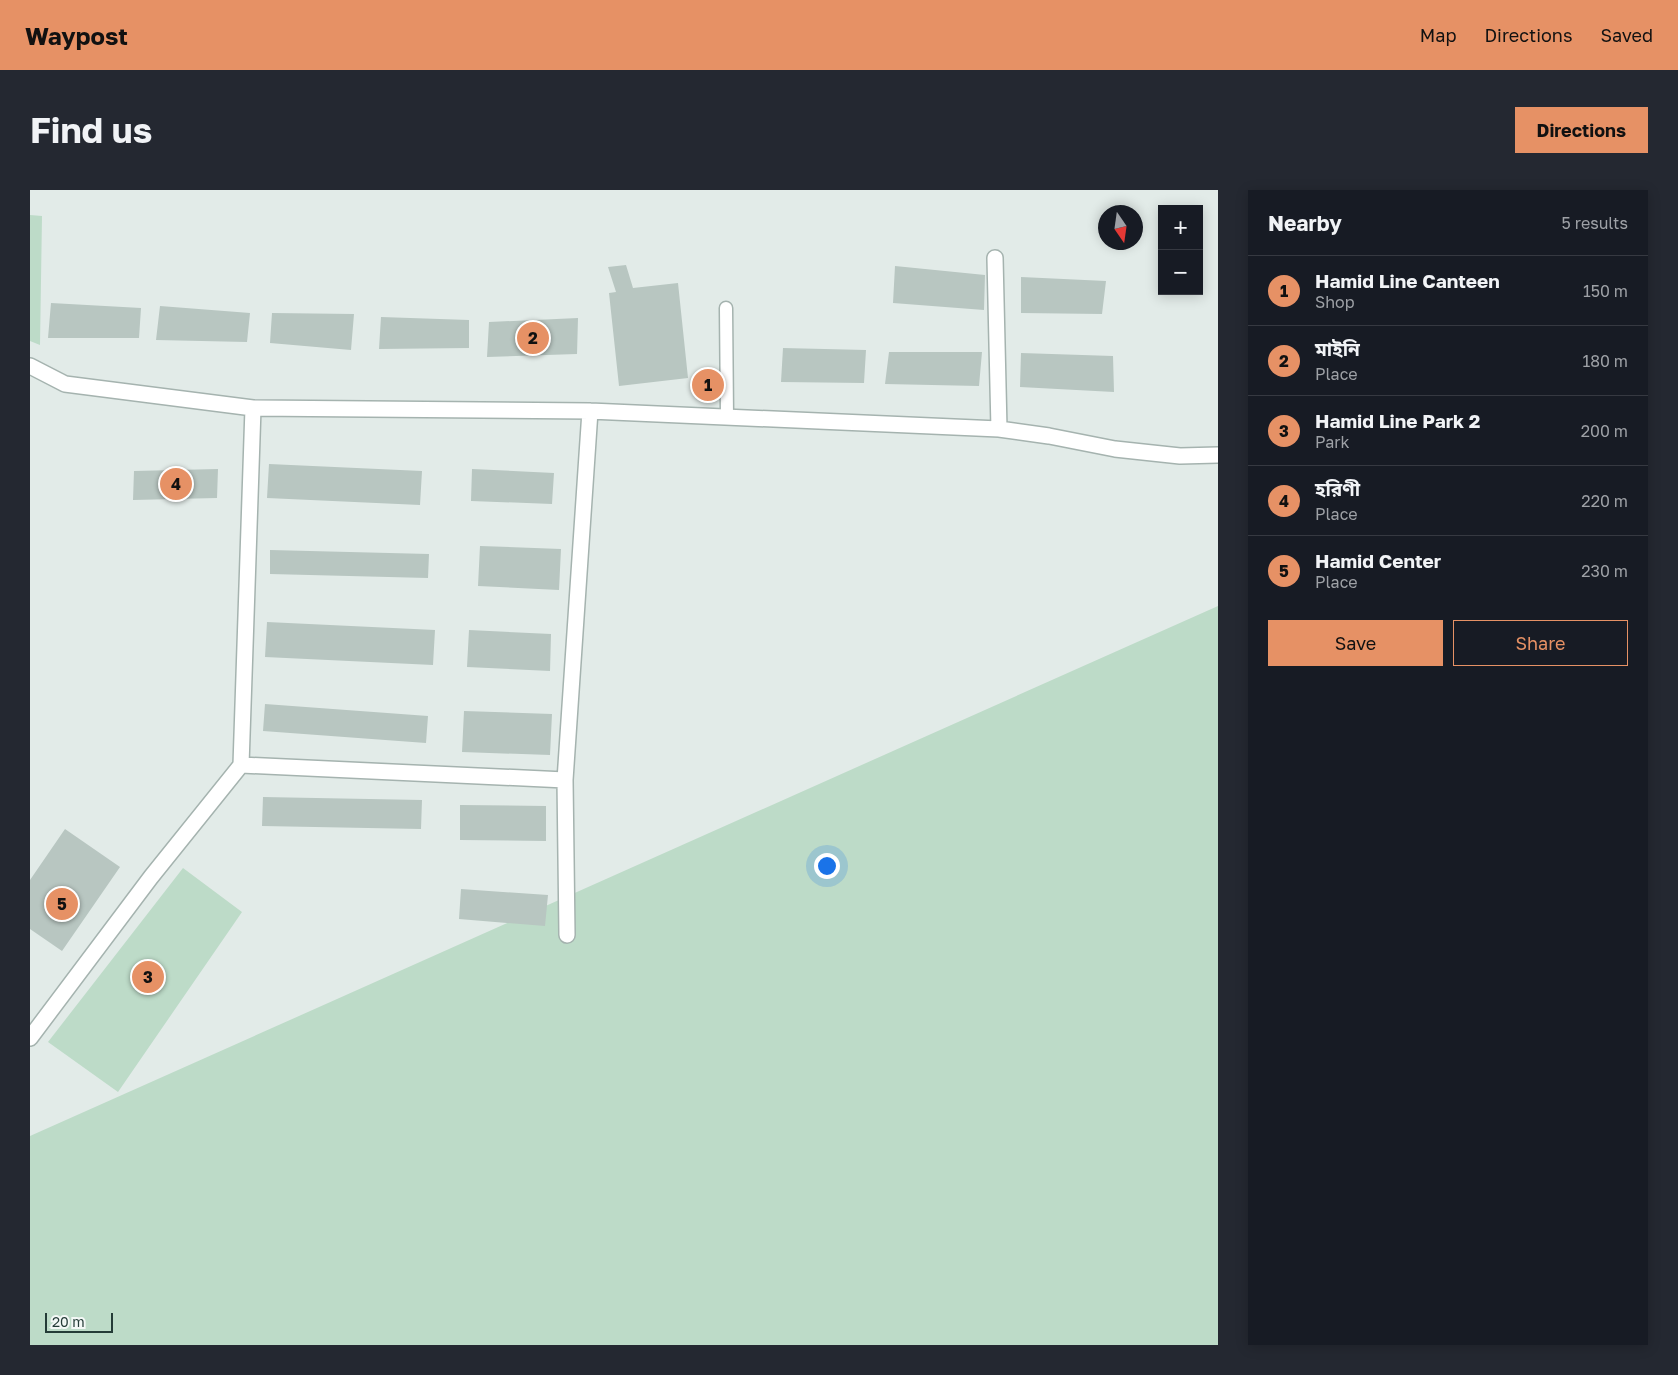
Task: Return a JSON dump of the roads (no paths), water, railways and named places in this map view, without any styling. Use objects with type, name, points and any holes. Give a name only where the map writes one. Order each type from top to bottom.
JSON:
[{"type":"street","points":[[995,258],[998,429]]},
{"type":"street","points":[[30,366],[65,384],[253,408],[590,411],[998,429],[1124,450],[1180,456],[1218,455]]},
{"type":"street","points":[[30,1038],[151,878],[241,765],[253,408]]},
{"type":"street","points":[[567,935],[565,780],[590,411]]},
{"type":"street","points":[[241,765],[565,780]]},
{"type":"lane","points":[[726,308],[727,417]]},
{"type":"place","name":"মাইনি","points":[[533,338]]},
{"type":"place","name":"Hamid Line Canteen","points":[[708,385]]},
{"type":"place","name":"হরিণী","points":[[176,484]]},
{"type":"place","name":"Hamid Center","points":[[62,904]]},
{"type":"place","name":"Hamid Line Park 2","points":[[148,977]]}]
